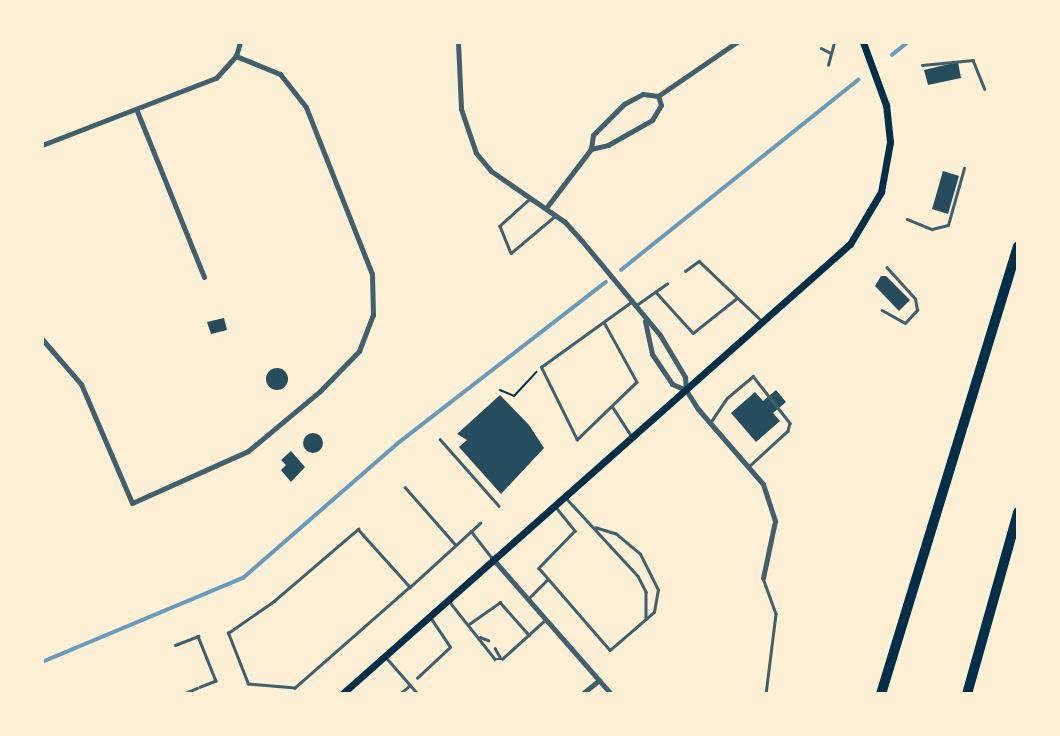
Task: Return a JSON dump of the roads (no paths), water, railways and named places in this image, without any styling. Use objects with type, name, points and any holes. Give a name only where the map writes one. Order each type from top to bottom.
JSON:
[{"type":"highway","points":[[881,694],[1018,246]]},
{"type":"highway","points":[[967,694],[1018,512]]},
{"type":"main road","points":[[342,694],[492,558],[838,257],[867,222],[881,192],[889,152],[889,120],[863,42]]},
{"type":"street","points":[[42,145],[137,111],[216,78],[236,56],[240,42]]},
{"type":"street","points":[[458,42],[461,109],[471,145],[491,171],[556,215],[614,279],[645,321],[660,335],[685,377],[686,390],[710,424],[763,484],[774,513],[775,533],[763,578]]},
{"type":"street","points":[[546,208],[591,149],[593,135],[604,119],[642,94],[658,96],[737,42]]},
{"type":"street","points":[[42,339],[81,384],[132,503],[248,451],[320,391],[359,351],[373,315],[372,274],[306,107],[280,74],[236,56]]},
{"type":"street","points":[[591,149],[608,145],[652,120],[661,105],[658,96]]},
{"type":"street","points":[[137,111],[204,277]]},
{"type":"street","points":[[645,321],[652,354],[671,384],[686,390]]},
{"type":"street","points":[[492,558],[611,694]]},
{"type":"street","points":[[582,694],[599,680]]},
{"type":"lane","points":[[827,42],[833,43],[828,65]]},
{"type":"lane","points":[[821,48],[831,53]]},
{"type":"lane","points":[[922,65],[973,60],[985,89]]},
{"type":"lane","points":[[907,219],[932,229],[948,225],[964,168]]},
{"type":"lane","points":[[532,197],[500,226],[511,253],[556,215]]},
{"type":"lane","points":[[685,271],[699,261],[762,321]]},
{"type":"lane","points":[[882,310],[905,323],[918,310],[915,299],[887,268]]},
{"type":"lane","points":[[604,322],[637,382],[577,440],[541,368],[604,322],[667,284]]},
{"type":"lane","points":[[656,292],[693,333],[737,298]]},
{"type":"lane","points":[[710,424],[727,398],[753,376],[789,419],[788,431],[748,467]]},
{"type":"lane","points":[[612,406],[633,438]]},
{"type":"lane","points":[[440,439],[499,506]]},
{"type":"lane","points":[[405,487],[457,545]]},
{"type":"lane","points":[[565,497],[596,528],[643,584],[646,619]]},
{"type":"lane","points":[[554,506],[574,528],[573,537],[539,568],[610,650],[646,619],[659,599],[646,561],[626,540],[596,528]]},
{"type":"lane","points":[[410,587],[358,529],[274,601],[228,633],[248,684],[295,688],[410,587],[480,523]]},
{"type":"lane","points":[[471,531],[492,558]]},
{"type":"lane","points":[[763,578],[776,614],[766,694]]},
{"type":"lane","points":[[528,599],[548,579]]},
{"type":"lane","points":[[447,598],[495,659],[500,658],[546,619]]},
{"type":"lane","points":[[469,624],[500,602],[529,635]]},
{"type":"lane","points":[[417,678],[450,647],[428,615]]},
{"type":"lane","points":[[175,645],[198,636],[216,681],[183,694]]},
{"type":"lane","points":[[480,637],[488,640]]},
{"type":"lane","points":[[495,648],[500,658]]},
{"type":"lane","points":[[385,656],[418,694]]},
{"type":"lane","points":[[400,694],[411,685]]},
{"type":"lane","points":[[153,694],[174,694]]},
{"type":"waterway","points":[[892,55],[908,42]]},
{"type":"waterway","points":[[621,270],[858,80]]},
{"type":"waterway","points":[[42,662],[243,578],[397,444],[606,282]]}]
